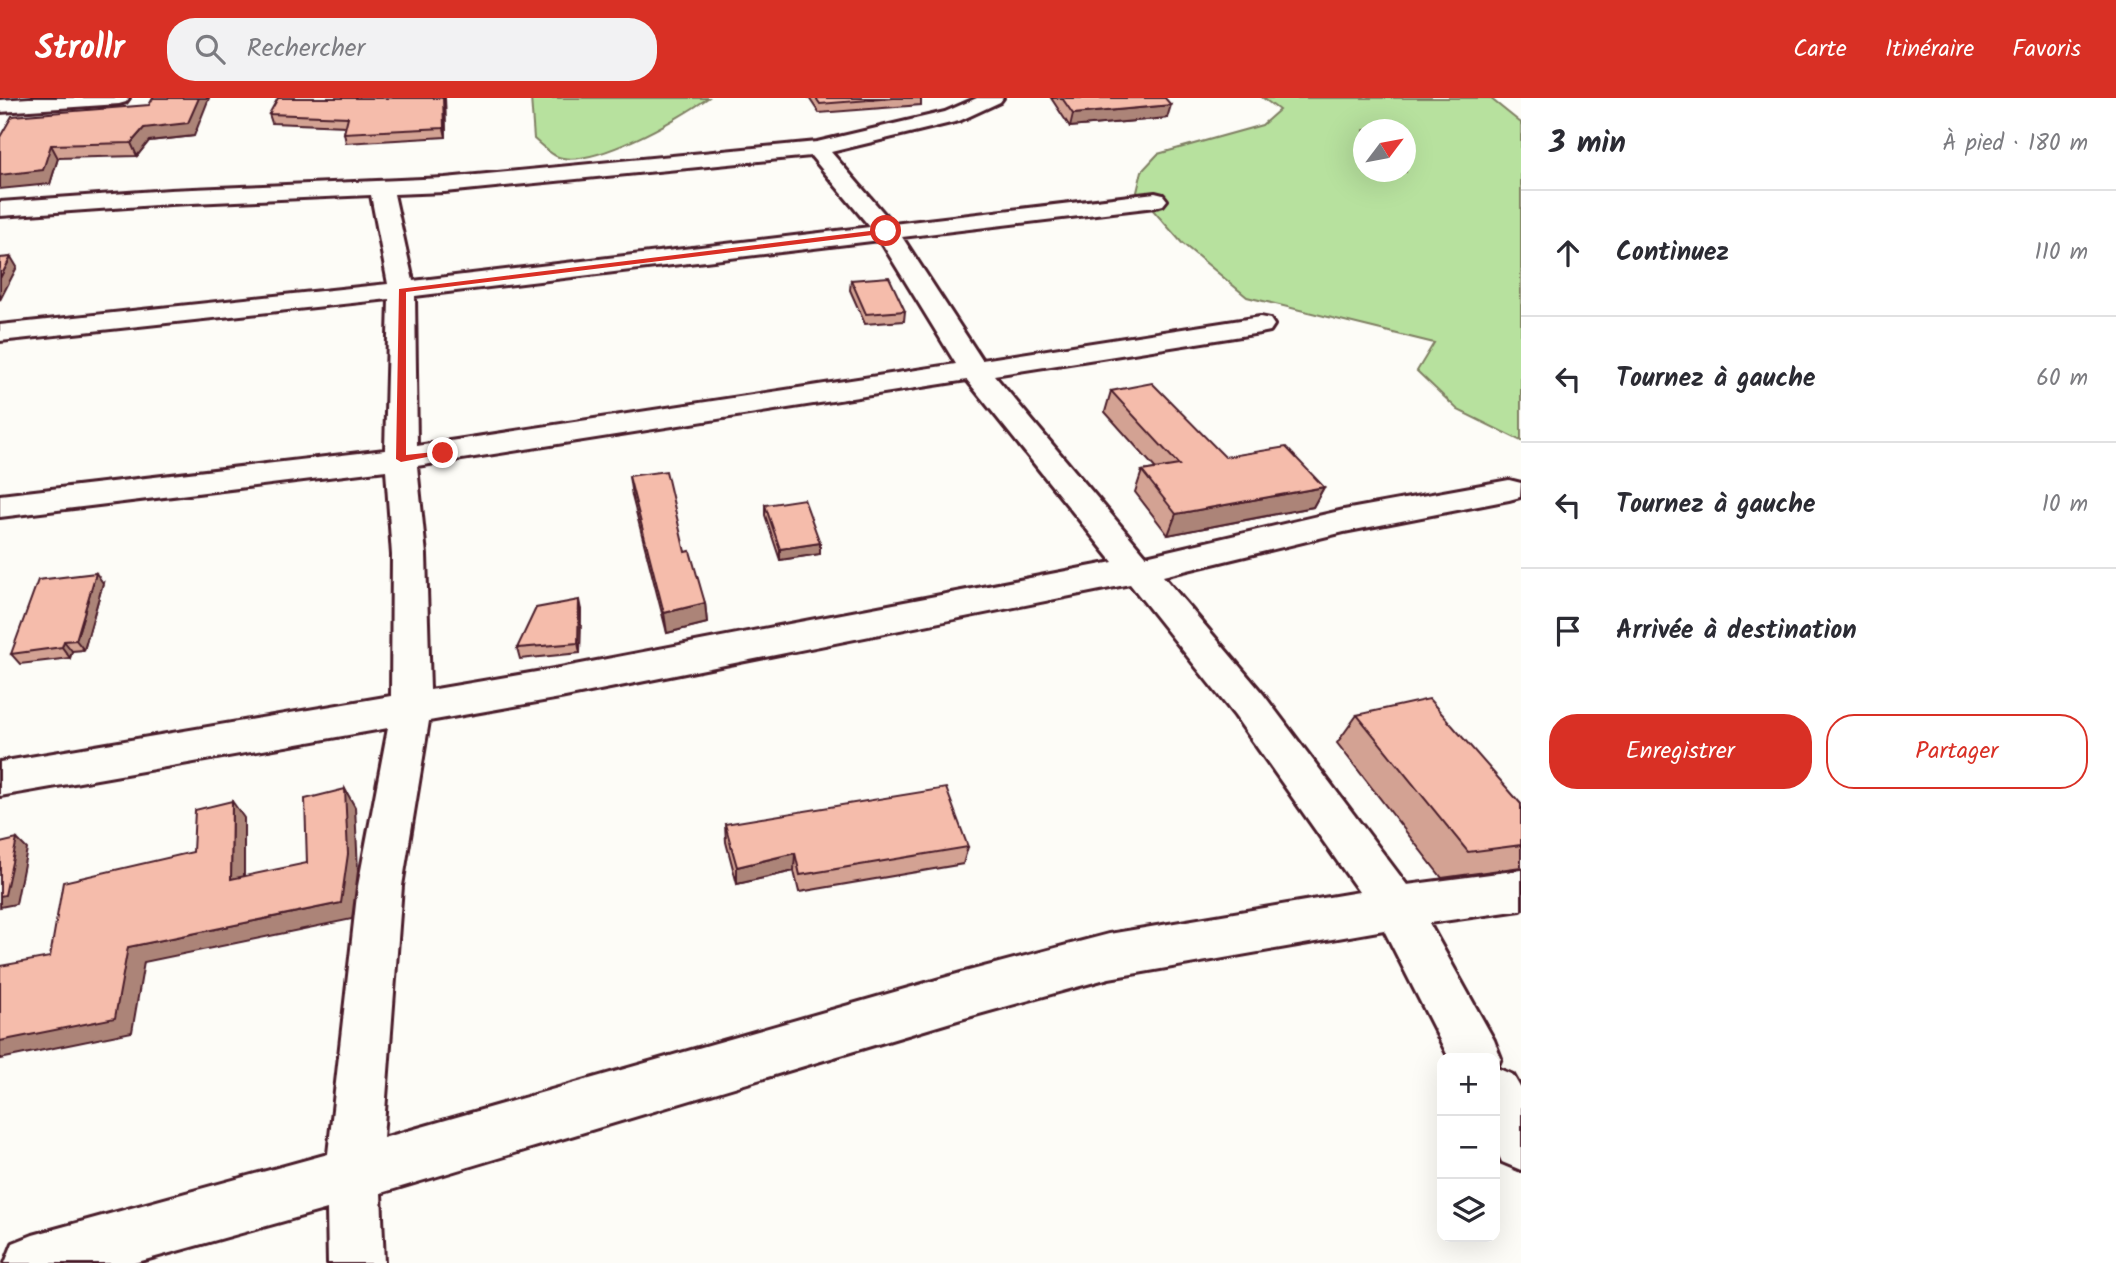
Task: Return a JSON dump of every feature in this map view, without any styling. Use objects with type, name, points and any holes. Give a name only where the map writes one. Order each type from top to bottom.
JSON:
[{"type":"street","points":[[0,106],[119,98]]},
{"type":"street","points":[[0,209],[513,179],[817,149],[940,120],[993,98]]},
{"type":"street","points":[[817,149],[886,231],[974,370],[1249,705],[1396,907],[1473,1053]]},
{"type":"street","points":[[356,1263],[353,1174],[380,886],[411,709],[409,555],[401,459],[402,290],[382,188]]},
{"type":"street","points":[[0,333],[402,290],[1155,200]]},
{"type":"street","points":[[0,506],[401,459],[1260,325]]},
{"type":"street","points":[[0,779],[560,683],[1137,570],[1344,521],[1509,490]]},
{"type":"street","points":[[33,1263],[353,1174],[961,996],[1109,956],[1396,907],[1521,890]]},
{"type":"street","points":[[1500,1103],[1521,1143]]},
{"type":"green space","points":[[531,98],[708,98],[634,140],[611,150],[571,159],[556,156],[534,139]]},
{"type":"green space","points":[[1263,98],[1490,98],[1521,123],[1521,441],[1458,410],[1417,371],[1434,343],[1247,297],[1182,243],[1137,192],[1142,171],[1158,154],[1262,125],[1279,110]]},
{"type":"building","points":[[153,98],[199,98],[188,123],[144,128],[131,143],[51,145],[43,170],[0,175],[0,137],[12,116],[149,105]]},
{"type":"building","points":[[278,98],[443,98],[444,128],[344,133],[348,117],[269,114]]},
{"type":"building","points":[[816,98],[894,98],[820,104]]},
{"type":"building","points":[[1062,98],[1165,98],[1171,105],[1073,114]]},
{"type":"building","points":[[11,257],[0,278],[0,258]]},
{"type":"building","points":[[889,277],[905,311],[866,314],[851,280]]},
{"type":"building","points":[[1152,383],[1225,457],[1286,447],[1324,487],[1176,514],[1142,471],[1179,465],[1111,391]]},
{"type":"building","points":[[666,471],[685,552],[690,551],[705,603],[664,613],[629,476]]},
{"type":"building","points":[[804,499],[820,543],[780,549],[765,505]]},
{"type":"building","points":[[96,573],[76,640],[64,641],[62,647],[11,654],[38,580]]},
{"type":"building","points":[[579,600],[578,643],[517,648],[536,608]]},
{"type":"building","points":[[1429,699],[1521,804],[1521,845],[1468,852],[1357,715]]},
{"type":"building","points":[[946,788],[968,847],[800,875],[795,853],[737,867],[725,824]]},
{"type":"building","points":[[345,789],[348,854],[341,903],[128,947],[115,1018],[0,1041],[0,966],[50,957],[63,882],[193,852],[195,810],[232,801],[231,879],[307,863],[305,799]]},
{"type":"building","points":[[17,839],[5,895],[0,896],[0,843]]},
{"type":"route","points":[[443,453],[401,459],[402,290],[886,231]]}]
